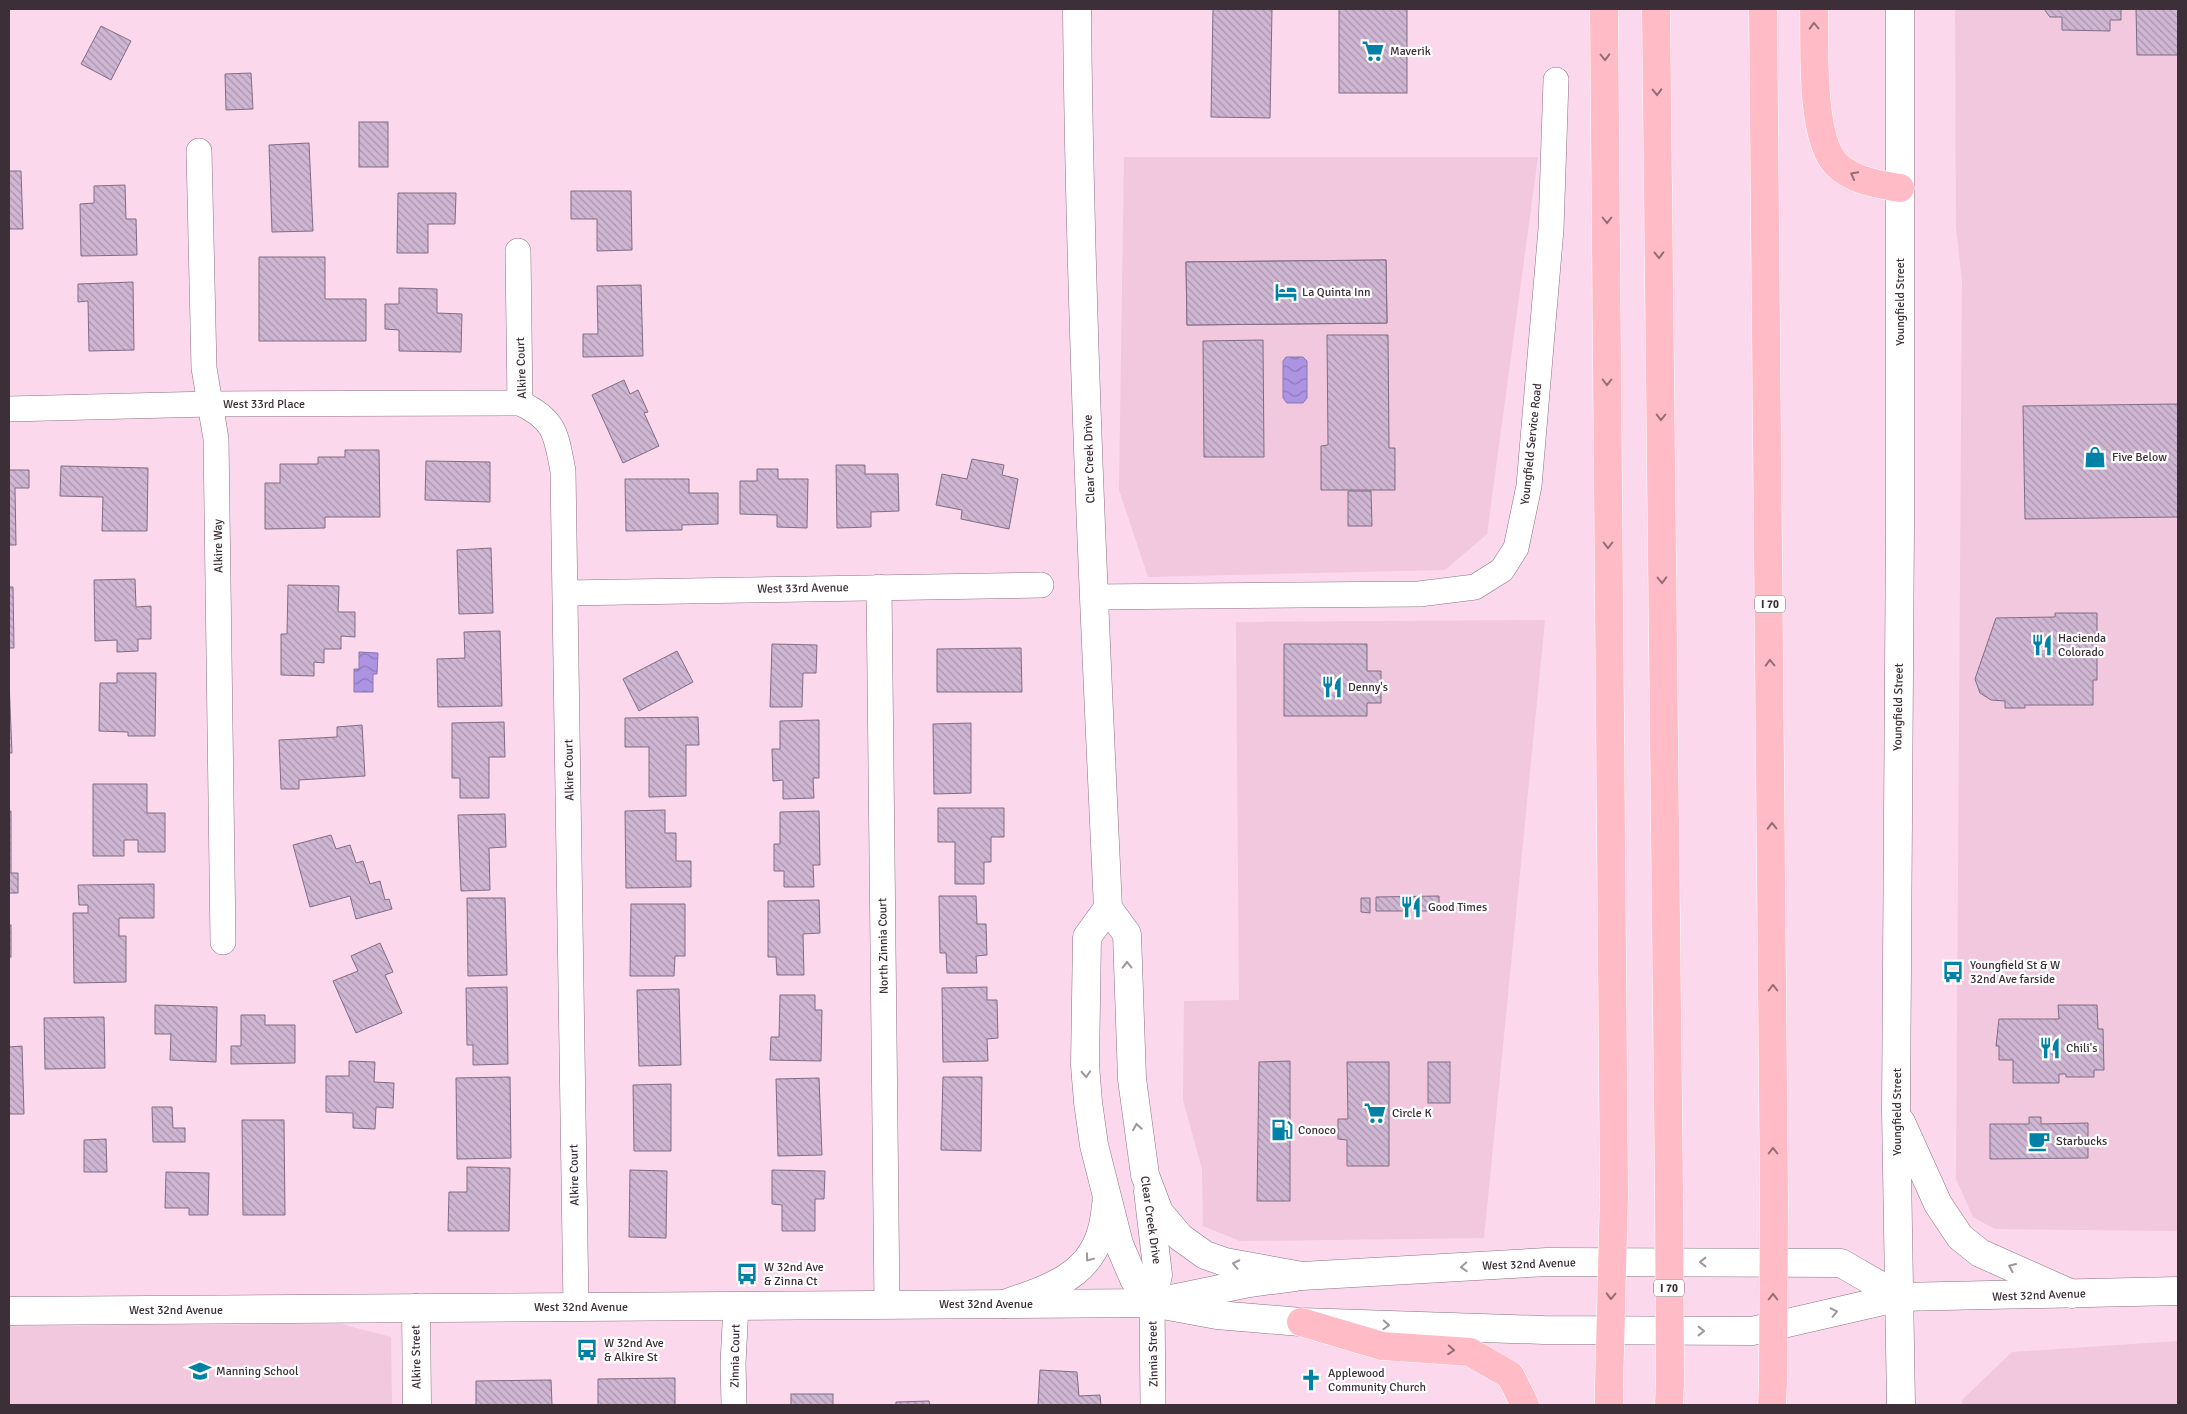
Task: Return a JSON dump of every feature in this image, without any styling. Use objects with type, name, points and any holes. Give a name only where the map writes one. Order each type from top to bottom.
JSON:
[{"type":"highway","points":[[1604,9],[1614,1194],[1609,1396]]},
{"type":"highway","name":"I 70","points":[[1656,9],[1669,1194],[1669,1394]]},
{"type":"highway","name":"I 70","points":[[1763,9],[1774,1200],[1773,1393]]},
{"type":"highway","points":[[1814,9],[1818,113],[1827,148],[1836,163],[1855,177],[1900,188]]},
{"type":"highway","points":[[1301,1322],[1382,1346],[1470,1352],[1510,1375],[1525,1405]]},
{"type":"main road","name":"Clear Creek Drive","points":[[1077,9],[1078,136],[1093,597],[1108,908],[1127,934],[1132,1079],[1157,1259],[1157,1288],[1152,1303]]},
{"type":"main road","name":"Youngfield Street","points":[[1900,9],[1896,1111],[1901,1405]]},
{"type":"main road","points":[[1108,908],[1087,937],[1085,1034],[1088,1102],[1094,1145],[1125,1261],[1134,1279],[1152,1303]]},
{"type":"main road","points":[[1896,1111],[1938,1204],[1960,1237],[1980,1253],[2072,1294]]},
{"type":"main road","points":[[1145,1175],[1159,1212],[1189,1246],[1225,1262],[1302,1276]]},
{"type":"main road","points":[[1004,1304],[1052,1287],[1082,1268],[1099,1242],[1107,1196]]},
{"type":"main road","name":"West 32nd Avenue","points":[[9,1311],[1152,1303],[1249,1284],[1302,1276],[1547,1262],[1841,1263],[1900,1297]]},
{"type":"main road","name":"West 32nd Avenue","points":[[1152,1303],[1216,1315],[1301,1322],[1544,1330],[1752,1331],[1900,1297],[2178,1291]]},
{"type":"main road","name":"Alkire Street","points":[[416,1308],[417,1405]]},
{"type":"street","name":"Youngfield Service Road","points":[[1093,597],[1419,594],[1475,587],[1502,570],[1516,548],[1529,486],[1551,229],[1556,80]]},
{"type":"street","name":"Alkire Way","points":[[199,150],[204,368],[216,449],[224,942]]},
{"type":"street","name":"Alkire Court","points":[[518,251],[520,403],[537,411],[550,424],[563,471],[576,1307]]},
{"type":"street","name":"West 33rd Place","points":[[9,409],[210,404],[520,403]]},
{"type":"street","name":"West 33rd Avenue","points":[[566,593],[1040,586]]},
{"type":"street","name":"North Zinnia Court","points":[[879,587],[886,1305]]},
{"type":"street","name":"Zinnia Street","points":[[1152,1303],[1153,1405]]},
{"type":"street","name":"Zinnia Court","points":[[734,1405],[733,1363],[736,1306]]},
{"type":"shaded area","points":[[1955,9],[2178,9],[2178,1231],[1995,1229],[1973,1217],[1956,1179],[1962,281],[1956,227]]},
{"type":"shaded area","points":[[1124,157],[1538,157],[1487,534],[1445,570],[1148,577],[1119,490]]},
{"type":"shaded area","points":[[1545,620],[1484,1238],[1240,1241],[1203,1226],[1202,1169],[1183,1100],[1184,1001],[1239,1000],[1236,622]]},
{"type":"shaded area","name":"Manning School","points":[[341,1324],[391,1337],[392,1405],[9,1405],[9,1326]]},
{"type":"shaded area","points":[[2178,1341],[2178,1405],[1962,1405],[1962,1400],[2012,1352]]},
{"type":"water","points":[[1286,357],[1303,357],[1307,361],[1307,398],[1303,403],[1287,403],[1283,398],[1283,361]]},
{"type":"water","points":[[359,652],[378,653],[377,674],[373,674],[373,692],[354,692],[354,669],[359,669]]},
{"type":"building","points":[[1213,9],[1272,9],[1270,118],[1211,117]]},
{"type":"building","name":"Maverik","points":[[1339,9],[1407,9],[1407,93],[1339,93]]},
{"type":"building","points":[[2044,9],[2121,9],[2121,20],[2110,20],[2110,31],[2062,30],[2062,17],[2050,17]]},
{"type":"building","points":[[2136,9],[2178,9],[2178,55],[2137,55]]},
{"type":"building","points":[[101,26],[131,41],[111,80],[81,64]]},
{"type":"building","points":[[251,73],[253,109],[226,110],[225,74]]},
{"type":"building","points":[[359,122],[388,122],[388,167],[359,167]]},
{"type":"building","points":[[309,143],[313,231],[272,232],[269,145]]},
{"type":"building","points":[[9,171],[21,171],[23,229],[9,229]]},
{"type":"building","points":[[125,185],[126,219],[136,219],[137,255],[81,256],[80,204],[94,203],[94,186]]},
{"type":"building","points":[[571,191],[631,191],[632,250],[597,251],[597,219],[571,219]]},
{"type":"building","points":[[398,193],[456,193],[455,224],[428,224],[428,253],[397,253]]},
{"type":"building","points":[[259,257],[325,257],[325,299],[366,299],[366,341],[259,341]]},
{"type":"building","name":"La Quinta Inn","points":[[1386,260],[1387,323],[1187,325],[1186,262]]},
{"type":"building","name":"La Quinta Inn","points":[[1386,260],[1387,323],[1187,325],[1186,262]]},
{"type":"building","points":[[133,282],[134,350],[89,351],[88,301],[78,302],[78,284]]},
{"type":"building","points":[[641,285],[643,356],[583,357],[583,334],[598,334],[597,286]]},
{"type":"building","points":[[399,288],[437,289],[437,313],[462,314],[461,352],[399,351],[399,330],[385,329],[385,304],[399,304]]},
{"type":"building","name":"La Quinta Inn","points":[[1327,335],[1388,335],[1389,448],[1395,448],[1395,490],[1321,490],[1321,446],[1328,445]]},
{"type":"building","points":[[1263,340],[1264,457],[1204,457],[1203,341]]},
{"type":"building","points":[[624,380],[630,394],[638,390],[648,412],[644,413],[659,446],[623,463],[592,395]]},
{"type":"building","points":[[2178,404],[2178,517],[2025,519],[2023,406]]},
{"type":"building","points":[[345,450],[379,450],[380,517],[325,517],[325,528],[265,529],[265,483],[280,483],[280,464],[318,464],[318,457],[345,457]]},
{"type":"building","points":[[972,459],[1004,465],[1002,475],[1018,479],[1009,529],[961,519],[962,510],[936,505],[942,474],[967,479]]},
{"type":"building","points":[[426,461],[490,462],[490,502],[425,500]]},
{"type":"building","points":[[836,465],[865,465],[865,474],[898,474],[899,511],[871,512],[871,527],[837,528]]},
{"type":"building","points":[[61,466],[148,468],[147,531],[102,531],[103,497],[60,496]]},
{"type":"building","points":[[757,469],[778,469],[778,479],[808,479],[807,528],[777,527],[777,515],[740,514],[740,481],[757,481]]},
{"type":"building","points":[[9,470],[29,470],[29,488],[15,488],[16,545],[9,545]]},
{"type":"building","points":[[625,479],[689,479],[689,493],[718,493],[718,524],[682,525],[682,530],[626,531]]},
{"type":"building","points":[[1348,491],[1371,491],[1372,526],[1348,526]]},
{"type":"building","points":[[491,548],[493,613],[459,614],[457,550]]},
{"type":"building","points":[[135,579],[136,607],[151,606],[151,639],[138,639],[138,651],[117,652],[117,640],[95,641],[94,580]]},
{"type":"building","points":[[288,585],[339,586],[338,612],[355,612],[355,637],[341,636],[341,649],[324,649],[324,663],[314,662],[314,676],[281,675],[281,634],[287,634]]},
{"type":"building","points":[[9,587],[13,587],[14,648],[9,648]]},
{"type":"building","name":"Hacienda Colorado","points":[[2055,613],[2097,613],[2097,680],[2093,680],[2093,705],[2025,705],[2025,708],[2005,708],[2005,701],[1991,700],[1980,693],[1975,679],[1996,618],[2055,617]]},
{"type":"building","points":[[500,631],[502,706],[438,707],[437,659],[465,658],[464,632]]},
{"type":"building","points":[[772,644],[817,645],[816,673],[803,673],[802,707],[770,707]]},
{"type":"building","name":"Denny's","points":[[1284,644],[1367,644],[1367,671],[1381,671],[1381,703],[1367,703],[1367,716],[1284,716]]},
{"type":"building","points":[[1021,648],[1022,692],[937,692],[937,649]]},
{"type":"building","points":[[677,651],[693,682],[639,711],[623,679]]},
{"type":"building","points":[[117,673],[156,673],[155,736],[128,736],[128,732],[99,731],[100,683],[117,683]]},
{"type":"building","points":[[9,681],[12,753],[9,753]]},
{"type":"building","points":[[698,717],[699,745],[686,745],[686,796],[649,797],[649,747],[625,747],[625,718]]},
{"type":"building","points":[[819,720],[819,778],[813,778],[814,798],[783,799],[783,780],[773,781],[772,749],[780,749],[780,721]]},
{"type":"building","points":[[504,722],[505,757],[489,757],[489,798],[460,798],[460,778],[452,778],[452,723]]},
{"type":"building","points":[[971,723],[971,793],[934,794],[933,724]]},
{"type":"building","points":[[362,725],[365,776],[299,780],[299,789],[281,789],[279,740],[337,737],[337,727]]},
{"type":"building","points":[[93,784],[147,784],[147,813],[165,813],[165,852],[138,852],[138,840],[124,840],[124,856],[93,856]]},
{"type":"building","points":[[938,808],[1004,808],[1004,837],[991,837],[991,862],[984,862],[984,884],[955,884],[955,842],[938,842]]},
{"type":"building","points":[[665,810],[665,833],[676,833],[676,861],[691,861],[691,887],[626,888],[625,811]]},
{"type":"building","points":[[9,811],[11,811],[11,873],[18,873],[18,893],[9,893]]},
{"type":"building","points":[[819,811],[820,865],[813,865],[814,887],[784,887],[784,871],[774,871],[774,844],[780,844],[780,812]]},
{"type":"building","points":[[505,814],[506,847],[489,848],[490,890],[461,891],[458,815]]},
{"type":"building","points":[[331,835],[336,849],[350,845],[356,863],[363,861],[370,884],[380,881],[385,900],[389,899],[392,909],[356,919],[350,896],[310,907],[293,845]]},
{"type":"building","points":[[154,884],[154,918],[119,918],[119,936],[126,936],[126,982],[74,983],[73,913],[88,913],[88,905],[79,905],[78,885]]},
{"type":"building","points":[[939,896],[976,896],[977,924],[986,924],[987,955],[976,956],[977,973],[947,973],[946,953],[940,953]]},
{"type":"building","points":[[1439,896],[1439,911],[1376,911],[1376,897]]},
{"type":"building","points":[[467,898],[505,898],[507,975],[468,976]]},
{"type":"building","points":[[1361,898],[1370,898],[1370,913],[1361,912]]},
{"type":"building","points":[[819,900],[820,933],[803,934],[804,975],[777,975],[776,957],[768,957],[768,901]]},
{"type":"building","points":[[631,904],[685,904],[685,956],[675,956],[674,976],[630,976]]},
{"type":"building","points":[[9,925],[11,925],[11,957],[9,957]]},
{"type":"building","points":[[380,943],[393,972],[385,975],[402,1013],[356,1033],[333,981],[358,971],[351,956]]},
{"type":"building","points":[[507,987],[508,1064],[473,1065],[473,1045],[467,1045],[466,988]]},
{"type":"building","points":[[987,987],[987,1000],[997,1000],[998,1038],[987,1039],[988,1061],[943,1062],[942,988]]},
{"type":"building","points":[[679,989],[681,1065],[639,1066],[637,990]]},
{"type":"building","points":[[780,995],[815,995],[815,1010],[822,1010],[821,1061],[770,1060],[771,1037],[779,1037]]},
{"type":"building","points":[[155,1005],[217,1007],[216,1062],[170,1060],[171,1034],[155,1034]]},
{"type":"building","points":[[2058,1005],[2097,1005],[2098,1029],[2103,1029],[2104,1070],[2094,1070],[2094,1077],[2066,1077],[2066,1074],[2059,1074],[2059,1083],[2013,1083],[2013,1060],[1999,1060],[1999,1046],[1996,1046],[1999,1019],[2059,1019]]},
{"type":"building","points":[[241,1015],[265,1015],[265,1025],[295,1025],[295,1063],[231,1064],[231,1046],[241,1046]]},
{"type":"building","points":[[104,1017],[105,1068],[45,1069],[44,1018]]},
{"type":"building","points":[[22,1046],[24,1114],[9,1114],[9,1047]]},
{"type":"building","points":[[349,1061],[375,1062],[374,1082],[394,1083],[393,1108],[376,1107],[375,1129],[353,1128],[353,1113],[326,1112],[326,1076],[349,1076]]},
{"type":"building","points":[[1290,1061],[1290,1201],[1257,1201],[1259,1062]]},
{"type":"building","points":[[1347,1062],[1389,1062],[1389,1166],[1347,1166],[1347,1140],[1338,1139],[1338,1119],[1348,1119]]},
{"type":"building","points":[[1428,1062],[1450,1062],[1450,1103],[1428,1103]]},
{"type":"building","points":[[510,1077],[511,1158],[457,1159],[456,1078]]},
{"type":"building","points":[[943,1077],[982,1077],[981,1151],[941,1150]]},
{"type":"building","points":[[819,1078],[822,1155],[778,1156],[776,1079]]},
{"type":"building","points":[[671,1084],[671,1151],[634,1151],[633,1085]]},
{"type":"building","points":[[152,1107],[172,1107],[173,1128],[185,1128],[185,1142],[153,1142]]},
{"type":"building","name":"Starbucks","points":[[2029,1117],[2041,1117],[2041,1124],[2088,1123],[2088,1158],[1990,1159],[1990,1124],[2029,1124]]},
{"type":"building","points":[[242,1120],[284,1120],[285,1215],[243,1215]]},
{"type":"building","points":[[106,1139],[107,1172],[84,1172],[84,1140]]},
{"type":"building","points":[[467,1167],[510,1168],[509,1231],[448,1231],[449,1192],[467,1192]]},
{"type":"building","points":[[630,1170],[667,1171],[666,1238],[629,1237]]},
{"type":"building","points":[[772,1170],[825,1171],[824,1199],[815,1199],[815,1231],[782,1231],[782,1205],[772,1204]]},
{"type":"building","points":[[166,1172],[209,1173],[208,1215],[189,1215],[189,1208],[165,1208]]},
{"type":"building","points":[[1040,1370],[1077,1372],[1079,1396],[1100,1395],[1101,1405],[1038,1405]]},
{"type":"building","points":[[675,1378],[675,1405],[598,1405],[598,1379]]},
{"type":"building","points":[[551,1380],[552,1405],[476,1405],[476,1381]]},
{"type":"building","points":[[791,1394],[833,1394],[833,1405],[791,1405]]},
{"type":"building","points":[[929,1401],[930,1405],[896,1405],[896,1402]]},
{"type":"place","name":"Maverik","points":[[1373,51]]},
{"type":"place","name":"La Quinta Inn","points":[[1286,292]]},
{"type":"place","name":"Five Below","points":[[2095,457]]},
{"type":"place","name":"Hacienda Colorado","points":[[2042,645]]},
{"type":"place","name":"Denny's","points":[[1332,687]]},
{"type":"place","name":"Good Times","points":[[1411,907]]},
{"type":"place","name":"Youngfield St & W 32nd Ave farside","points":[[1953,972]]},
{"type":"place","name":"Chili's","points":[[2050,1048]]},
{"type":"place","name":"Circle K","points":[[1375,1113]]},
{"type":"place","name":"Conoco","points":[[1282,1130]]},
{"type":"place","name":"Starbucks","points":[[2039,1141]]},
{"type":"place","name":"W 32nd Ave & Zinna Ct","points":[[747,1274]]},
{"type":"place","name":"W 32nd Ave & Alkire St","points":[[587,1350]]},
{"type":"place","name":"Manning School","points":[[200,1371]]},
{"type":"place","name":"Applewood Community Church","points":[[1311,1380]]}]
